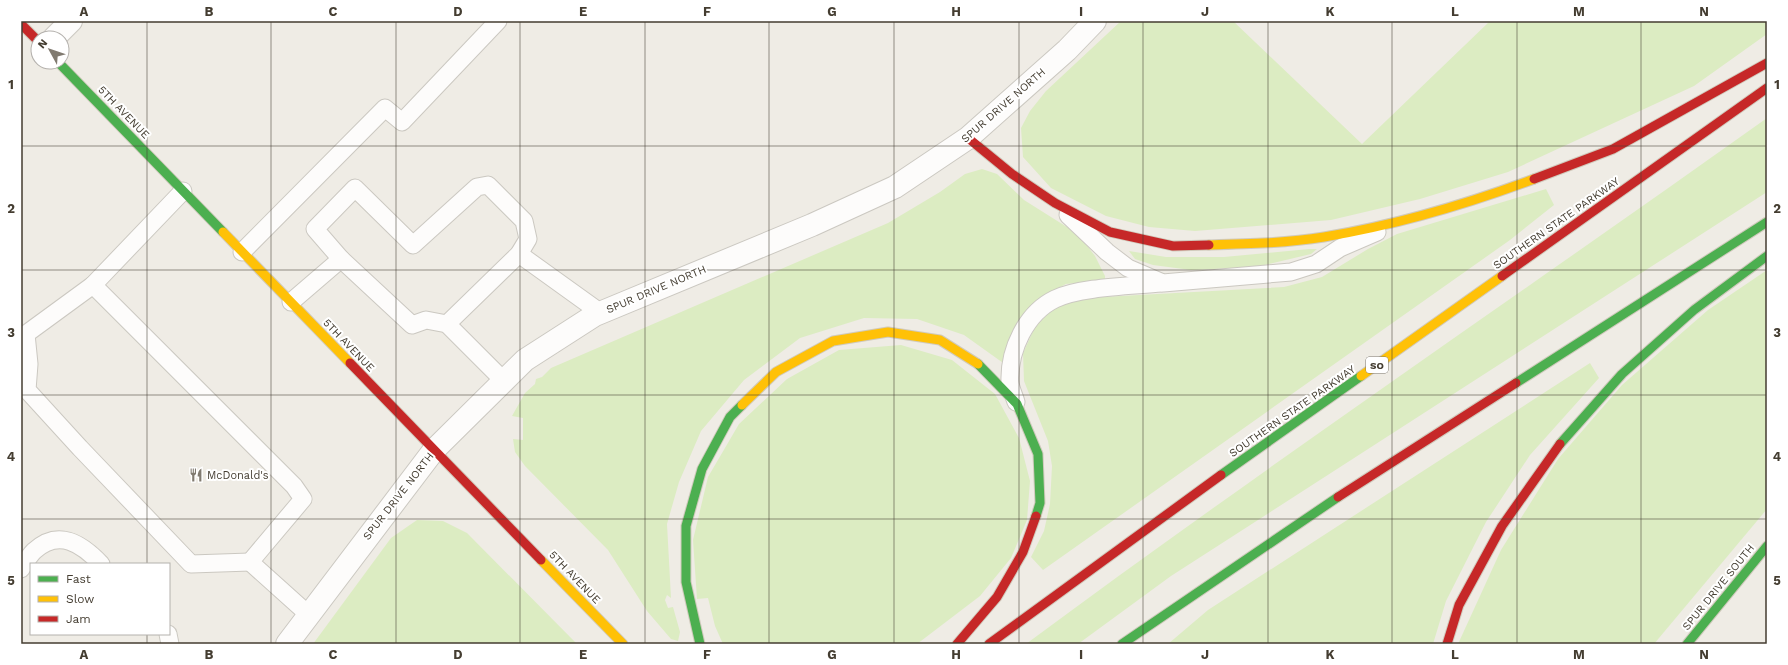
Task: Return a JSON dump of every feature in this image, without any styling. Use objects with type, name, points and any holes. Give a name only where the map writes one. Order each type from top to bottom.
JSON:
[{"type":"main road","points":[[21,24],[30,33]]},
{"type":"main road","points":[[968,138],[1012,174],[1055,203],[1110,232],[1173,246],[1242,244],[1323,237],[1403,221],[1510,188],[1613,149],[1767,63]]},
{"type":"main road","name":"5TH AVENUE","points":[[66,70],[623,644]]},
{"type":"main road","name":"SOUTHERN STATE PARKWAY","points":[[990,644],[1157,521],[1767,88]]},
{"type":"main road","points":[[1122,644],[1332,501],[1767,222]]},
{"type":"main road","points":[[1447,644],[1459,605],[1502,526],[1558,446],[1622,374],[1694,310],[1767,256]]},
{"type":"main road","points":[[700,644],[686,582],[686,526],[702,469],[730,417],[776,372],[833,341],[888,332],[940,340],[981,366],[1017,404],[1038,454],[1040,503],[1023,552],[997,597],[957,644]]},
{"type":"main road","name":"SPUR DRIVE SOUTH","points":[[1687,644],[1767,546]]},
{"type":"street","points":[[62,30],[71,21]]},
{"type":"street","name":"SPUR DRIVE NORTH","points":[[287,644],[434,450],[526,360],[595,315],[663,285],[812,225],[895,187],[968,138],[1066,50],[1095,21]]},
{"type":"lane","points":[[242,252],[385,108],[402,122],[498,21]]},
{"type":"lane","points":[[447,324],[519,254],[528,239],[524,222],[488,185],[478,187],[413,245],[355,188],[314,229],[341,259],[412,325],[426,320],[447,324],[504,381]]},
{"type":"lane","points":[[184,191],[93,285],[26,334],[29,364],[27,390],[80,448],[191,564],[250,562],[309,615]]},
{"type":"lane","points":[[1055,203],[1106,252],[1128,268],[1163,283]]},
{"type":"lane","points":[[1017,404],[1010,383],[1011,364],[1016,342],[1031,317],[1054,299],[1081,291],[1291,272],[1316,264],[1340,248],[1403,221]]},
{"type":"lane","points":[[519,254],[601,313]]},
{"type":"lane","points":[[291,302],[341,259]]},
{"type":"lane","points":[[93,285],[294,486],[303,499],[250,562]]},
{"type":"lane","points":[[21,569],[34,551],[54,540],[70,540],[87,550],[100,563]]},
{"type":"green space","points":[[1121,21],[1233,21],[1362,144],[1490,21],[1767,21],[1767,34],[1694,86],[1508,172],[1420,199],[1331,220],[1195,231],[1149,227],[1106,216],[1051,188],[1023,157],[1021,128],[1030,111],[1046,91]]},
{"type":"green space","points":[[1767,118],[1767,192],[1171,576],[1078,644],[1026,644],[1302,445]]},
{"type":"green space","points":[[982,169],[997,174],[1024,200],[1078,234],[1095,256],[1105,276],[1105,280],[1066,284],[1043,296],[1024,314],[1006,365],[964,335],[917,319],[864,318],[800,338],[744,380],[701,431],[679,482],[667,524],[671,598],[667,595],[665,600],[668,608],[673,607],[680,632],[678,641],[671,639],[647,611],[608,550],[525,466],[515,452],[513,439],[523,440],[523,418],[512,416],[525,393],[535,384],[536,379],[542,377],[551,368],[888,223],[940,192],[965,174]]},
{"type":"green space","points":[[1546,189],[1554,205],[1510,240],[1043,570],[1031,557],[1044,531],[1050,504],[1052,466],[1048,441],[1024,381],[1023,353],[1035,327],[1057,305],[1084,298],[1284,287],[1322,277],[1368,249],[1397,234]]},
{"type":"green space","points":[[1317,249],[1311,254],[1256,267],[1191,270],[1153,265],[1135,259],[1129,251],[1166,257],[1224,257]]},
{"type":"green space","points":[[1767,270],[1767,509],[1654,644],[1458,644],[1501,550],[1558,459],[1622,385],[1708,310]]},
{"type":"green space","points":[[901,345],[952,360],[995,394],[1019,438],[1030,481],[1027,520],[1011,558],[980,596],[917,644],[723,644],[715,626],[708,598],[697,599],[693,540],[708,477],[739,424],[787,379],[839,350]]},
{"type":"green space","points":[[1590,363],[1599,378],[1530,455],[1486,522],[1446,601],[1433,644],[1168,644],[1208,610]]},
{"type":"green space","points":[[417,520],[443,521],[467,533],[577,644],[313,644],[391,538]]},
{"type":"traffic: fast","points":[[66,70],[223,232]]},
{"type":"traffic: fast","points":[[1516,383],[1767,222]]},
{"type":"traffic: fast","points":[[1560,444],[1622,374],[1694,310],[1767,256]]},
{"type":"traffic: fast","points":[[978,364],[1017,404],[1038,454],[1040,503],[1036,516]]},
{"type":"traffic: fast","points":[[1221,475],[1361,376]]},
{"type":"traffic: fast","points":[[700,644],[686,582],[686,526],[702,469],[730,417],[742,405]]},
{"type":"traffic: fast","points":[[1122,644],[1338,497]]},
{"type":"traffic: fast","points":[[1687,644],[1767,546]]},
{"type":"traffic: slow","points":[[1209,245],[1296,241],[1351,232],[1431,213],[1534,179]]},
{"type":"traffic: slow","points":[[223,232],[350,363]]},
{"type":"traffic: slow","points":[[1361,376],[1502,276]]},
{"type":"traffic: slow","points":[[742,405],[776,372],[833,341],[888,332],[940,340],[978,364]]},
{"type":"traffic: slow","points":[[541,560],[623,644]]},
{"type":"traffic: jam","points":[[21,24],[30,33]]},
{"type":"traffic: jam","points":[[1534,179],[1613,149],[1767,63]]},
{"type":"traffic: jam","points":[[1502,276],[1767,88]]},
{"type":"traffic: jam","points":[[968,138],[1012,174],[1055,203],[1110,232],[1173,246],[1209,245]]},
{"type":"traffic: jam","points":[[350,363],[541,560]]},
{"type":"traffic: jam","points":[[1338,497],[1516,383]]},
{"type":"traffic: jam","points":[[1447,644],[1459,605],[1502,526],[1560,444]]},
{"type":"traffic: jam","points":[[989,644],[1221,475]]},
{"type":"traffic: jam","points":[[957,644],[997,597],[1023,552],[1036,516]]},
{"type":"place","name":"McDonald's","points":[[196,475]]}]
